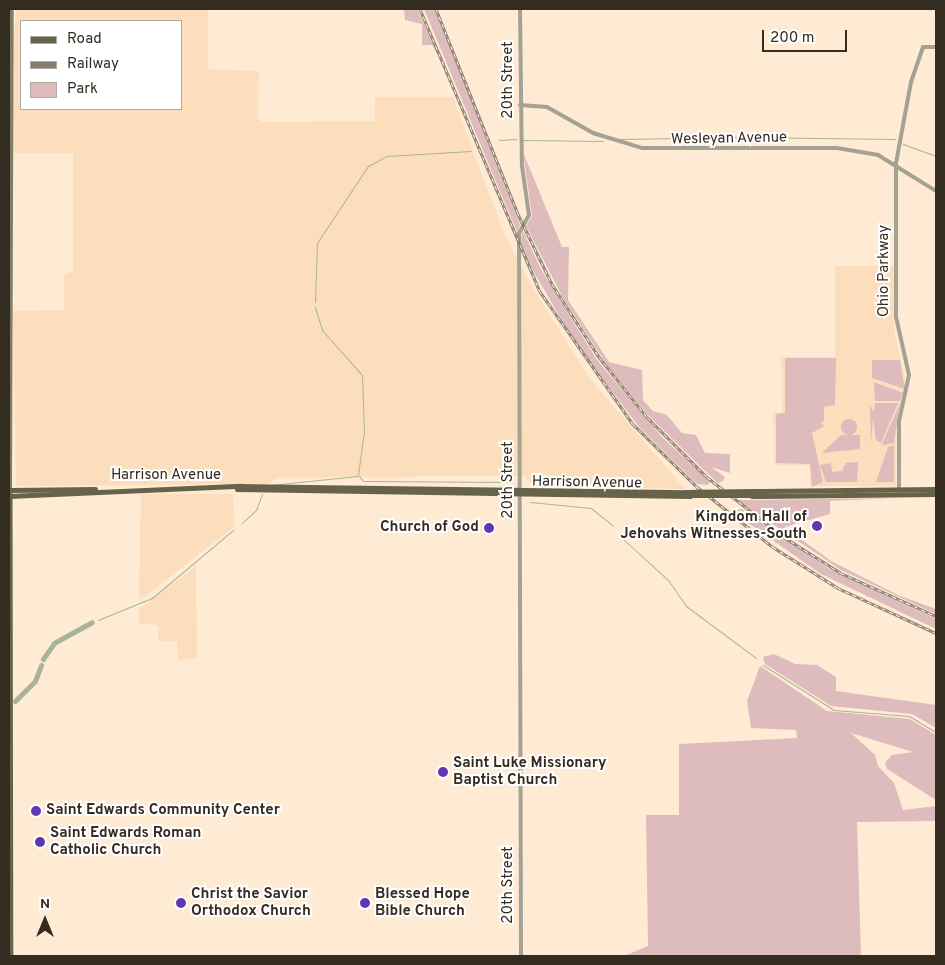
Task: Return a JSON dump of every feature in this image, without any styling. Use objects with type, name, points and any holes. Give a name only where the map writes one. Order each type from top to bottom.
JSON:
[{"type":"main road","points":[[11,956],[9,493],[12,9]]},
{"type":"main road","name":"Harrison Avenue","points":[[9,493],[95,489],[520,488],[752,494]]},
{"type":"main road","name":"Harrison Avenue","points":[[237,489],[690,496],[899,492],[936,489]]},
{"type":"main road","name":"Harrison Avenue","points":[[899,492],[936,494]]},
{"type":"street","name":"20th Street","points":[[520,9],[522,166],[529,215],[519,230],[521,956]]},
{"type":"street","name":"Ohio Parkway","points":[[899,492],[899,421],[909,375],[896,317],[896,163],[910,82],[923,47],[936,47]]},
{"type":"street","name":"Wesleyan Avenue","points":[[520,105],[548,107],[593,133],[642,148],[837,148],[878,155],[896,163],[936,191]]},
{"type":"shaded area","points":[[16,9],[208,9],[208,69],[259,71],[258,118],[262,122],[375,121],[375,97],[453,97],[505,236],[536,293],[591,380],[685,489],[532,485],[524,476],[276,478],[269,484],[16,486],[13,311],[64,310],[64,275],[73,271],[73,153],[9,153],[9,28],[15,27]]},
{"type":"shaded area","points":[[835,266],[894,266],[894,330],[906,383],[897,418],[896,486],[810,486],[810,465],[774,465],[773,412],[782,412],[781,357],[835,357]]},
{"type":"shaded area","points":[[141,494],[233,494],[235,526],[139,601]]},
{"type":"shaded area","points":[[196,566],[197,658],[178,660],[177,641],[158,641],[158,625],[139,624],[139,609]]},
{"type":"green space","points":[[404,9],[417,9],[440,57],[432,45],[422,45],[422,24],[405,20]]},
{"type":"green space","points":[[424,9],[434,9],[455,59],[520,225],[517,232]]},
{"type":"green space","points":[[523,152],[562,247],[569,247],[568,300],[609,362],[642,370],[643,400],[653,411],[667,415],[682,433],[696,435],[705,453],[730,454],[730,473],[711,467],[725,477],[723,481],[718,483],[648,415],[607,365],[563,298],[526,226],[532,216]]},
{"type":"green space","points":[[522,229],[542,271],[597,360],[663,438],[710,482],[708,485],[697,484],[639,427],[575,343],[521,247]]},
{"type":"green space","points":[[785,358],[836,358],[835,405],[824,407],[824,422],[820,422],[824,426],[812,433],[823,482],[812,487],[810,464],[776,463],[776,414],[785,413]]},
{"type":"green space","points":[[872,360],[900,360],[905,389],[872,378]]},
{"type":"green space","points":[[874,382],[903,393],[900,401],[875,401]]},
{"type":"green space","points":[[875,403],[898,403],[881,443],[876,440],[873,418],[871,444],[870,405],[874,412]]},
{"type":"green space","points":[[900,403],[894,443],[884,445],[882,444]]},
{"type":"green space","points":[[849,419],[855,421],[857,427],[855,433],[849,435],[843,433],[841,427],[843,421]]},
{"type":"green space","points":[[841,435],[860,435],[860,449],[822,453]]},
{"type":"green space","points":[[894,445],[894,482],[876,482],[888,447]]},
{"type":"green space","points":[[858,462],[857,482],[826,482],[820,465],[831,463],[832,472],[842,471],[846,463]]},
{"type":"green space","points":[[896,498],[830,501],[830,514],[784,527],[831,561],[898,595],[936,609],[936,614],[841,570],[737,500]]},
{"type":"green space","points":[[742,509],[828,568],[936,619],[936,629],[821,574],[731,511]]},
{"type":"green space","points":[[774,654],[795,664],[817,665],[836,677],[836,691],[936,705],[936,728],[912,714],[831,706],[765,664],[763,657]]},
{"type":"green space","points":[[760,666],[827,711],[910,719],[936,735],[936,800],[887,769],[885,763],[892,755],[913,752],[851,733],[875,755],[878,766],[894,783],[903,810],[936,806],[936,821],[857,822],[861,956],[624,956],[648,946],[646,815],[679,815],[679,744],[797,738],[796,730],[751,728],[747,701]]},
{"type":"waterway","points":[[620,139],[747,137]]},
{"type":"waterway","points":[[752,137],[895,139]]},
{"type":"waterway","points":[[499,140],[516,139]]},
{"type":"waterway","points":[[523,140],[603,141]]},
{"type":"waterway","points":[[903,144],[936,156]]},
{"type":"waterway","points":[[315,302],[317,243],[368,166],[387,156],[471,151]]},
{"type":"waterway","points":[[315,307],[322,330],[362,375],[364,431],[358,475]]},
{"type":"waterway","points":[[271,485],[358,476]]},
{"type":"waterway","points":[[359,476],[363,481],[510,482]]},
{"type":"waterway","points":[[241,524],[256,510],[262,494]]},
{"type":"waterway","points":[[530,502],[591,508],[613,526]]},
{"type":"waterway","points":[[98,620],[152,598],[233,530]]},
{"type":"waterway","points":[[622,538],[668,580],[686,606],[756,658]]},
{"type":"waterway","points":[[43,659],[54,643],[92,622]]},
{"type":"waterway","points":[[15,701],[35,681],[41,665]]},
{"type":"waterway","points":[[763,665],[834,710],[909,716],[936,732]]},
{"type":"railway","points":[[420,9],[539,290],[633,424],[696,486],[773,547],[838,588],[936,633]]},
{"type":"railway","points":[[436,9],[517,212],[552,284],[599,357],[647,417],[707,477],[784,537],[841,573],[936,616]]},
{"type":"place","name":"Kingdom Hall of Jehovahs Witnesses-South","points":[[817,526]]},
{"type":"place","name":"Church of God","points":[[489,528]]},
{"type":"place","name":"Saint Luke Missionary Baptist Church","points":[[443,772]]},
{"type":"place","name":"Saint Edwards Community Center","points":[[36,811]]},
{"type":"place","name":"Saint Edwards Roman Catholic Church","points":[[40,842]]},
{"type":"place","name":"Christ the Savior Orthodox Church","points":[[181,903]]},
{"type":"place","name":"Blessed Hope Bible Church","points":[[365,903]]}]
